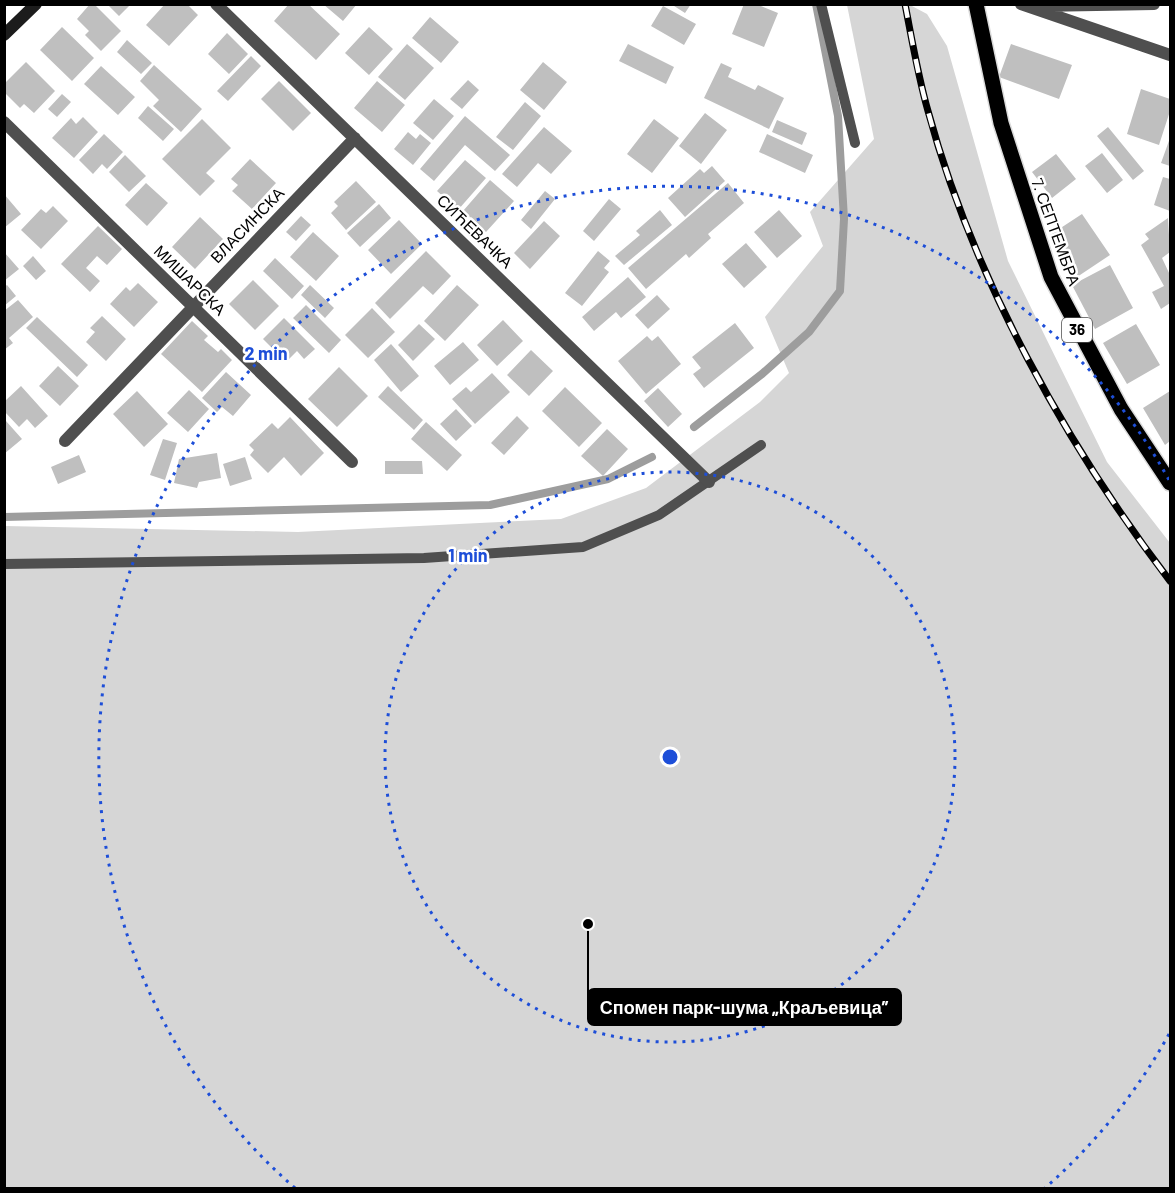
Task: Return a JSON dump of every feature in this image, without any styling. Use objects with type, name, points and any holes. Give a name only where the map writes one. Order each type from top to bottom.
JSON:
[{"type":"main road","points":[[4,35],[36,4]]},
{"type":"main road","name":"7. СЕПТЕМБРА","points":[[976,4],[1001,123],[1051,278],[1121,409],[1170,483]]},
{"type":"street","name":"СИЋЕВАЧКА","points":[[216,4],[709,482]]},
{"type":"street","points":[[1024,5],[1154,4]]},
{"type":"street","points":[[1024,5],[1170,56]]},
{"type":"street","name":"МИШАРСКА","points":[[4,122],[352,462]]},
{"type":"street","name":"ВЛАСИНСКА","points":[[65,441],[355,138]]},
{"type":"lane","points":[[821,4],[855,143]]},
{"type":"lane","points":[[4,564],[424,558],[583,547],[659,515],[761,445]]},
{"type":"shaded area","points":[[847,5],[910,5],[927,14],[947,46],[1008,261],[1107,462],[1170,543],[1170,1188],[5,1188],[5,526],[298,532],[561,519],[646,488],[760,402],[789,373],[765,317],[823,246],[810,212],[874,139]]},
{"type":"building","points":[[90,4],[94,4],[121,31],[101,51],[85,35],[89,31],[77,19]]},
{"type":"building","points":[[107,4],[131,4],[119,16]]},
{"type":"building","points":[[165,4],[187,4],[198,15],[169,46],[146,25]]},
{"type":"building","points":[[289,4],[308,4],[340,34],[316,60],[274,21]]},
{"type":"building","points":[[323,4],[357,4],[343,21]]},
{"type":"building","points":[[671,4],[691,4],[685,13]]},
{"type":"building","points":[[744,4],[756,4],[778,13],[764,47],[732,34]]},
{"type":"building","points":[[663,6],[696,24],[684,45],[651,26]]},
{"type":"building","points":[[430,17],[459,42],[441,63],[412,38]]},
{"type":"building","points":[[62,27],[94,58],[72,81],[40,50]]},
{"type":"building","points":[[369,27],[393,49],[369,75],[345,53]]},
{"type":"building","points":[[227,33],[248,54],[229,74],[208,54]]},
{"type":"building","points":[[127,40],[152,63],[141,74],[117,52]]},
{"type":"building","points":[[407,44],[434,68],[405,100],[378,77]]},
{"type":"building","points":[[628,44],[674,67],[666,84],[619,61]]},
{"type":"building","points":[[1011,44],[1072,65],[1059,99],[999,77]]},
{"type":"building","points":[[251,56],[261,66],[228,101],[217,91]]},
{"type":"building","points":[[26,62],[55,91],[34,113],[24,104],[20,108],[4,92],[4,84]]},
{"type":"building","points":[[543,62],[567,82],[544,110],[520,90]]},
{"type":"building","points":[[721,63],[732,68],[728,77],[755,90],[758,85],[784,98],[769,129],[704,98]]},
{"type":"building","points":[[154,65],[202,109],[181,132],[153,106],[159,100],[140,81]]},
{"type":"building","points":[[101,66],[135,97],[118,115],[84,84]]},
{"type":"building","points":[[468,80],[479,90],[462,109],[450,99]]},
{"type":"building","points":[[279,81],[311,113],[293,131],[261,99]]},
{"type":"building","points":[[377,81],[405,105],[382,132],[354,108]]},
{"type":"building","points":[[1141,89],[1170,99],[1170,111],[1159,145],[1127,134]]},
{"type":"building","points":[[62,94],[71,102],[57,117],[48,109]]},
{"type":"building","points":[[434,99],[454,116],[433,140],[413,123]]},
{"type":"building","points":[[525,102],[541,116],[513,150],[496,137]]},
{"type":"building","points":[[148,106],[174,129],[163,141],[138,118]]},
{"type":"building","points":[[705,113],[727,130],[701,164],[679,146]]},
{"type":"building","points":[[465,116],[510,155],[495,171],[465,145],[434,181],[420,169]]},
{"type":"building","points":[[83,117],[98,132],[74,158],[52,138],[71,118],[76,124]]},
{"type":"building","points":[[202,119],[231,148],[206,173],[215,181],[200,196],[162,159]]},
{"type":"building","points":[[654,119],[679,138],[652,173],[627,154]]},
{"type":"building","points":[[777,120],[807,133],[802,145],[772,132]]},
{"type":"building","points":[[544,127],[572,151],[551,174],[538,163],[517,187],[502,174]]},
{"type":"building","points":[[1108,127],[1144,171],[1133,180],[1097,136]]},
{"type":"building","points":[[408,132],[416,139],[420,134],[431,143],[413,165],[394,149]]},
{"type":"building","points":[[104,134],[123,152],[107,169],[102,164],[93,174],[79,160]]},
{"type":"building","points":[[767,134],[813,155],[805,173],[759,152]]},
{"type":"building","points":[[1170,138],[1170,166],[1161,163]]},
{"type":"building","points":[[1102,153],[1123,180],[1107,193],[1085,166]]},
{"type":"building","points":[[1056,154],[1076,179],[1052,198],[1032,172]]},
{"type":"building","points":[[125,155],[146,176],[129,192],[109,172]]},
{"type":"building","points":[[250,159],[276,183],[252,209],[232,191],[238,185],[231,179]]},
{"type":"building","points":[[465,160],[486,178],[458,210],[437,191]]},
{"type":"building","points":[[712,166],[725,181],[685,217],[668,198],[700,169],[704,173]]},
{"type":"building","points":[[1163,177],[1170,179],[1170,211],[1154,205]]},
{"type":"building","points":[[490,180],[514,201],[486,232],[463,211]]},
{"type":"building","points":[[356,181],[376,202],[346,230],[331,213],[338,206],[334,202]]},
{"type":"building","points":[[146,183],[168,203],[147,226],[125,205]]},
{"type":"building","points":[[728,183],[744,203],[708,234],[711,238],[689,258],[686,254],[646,289],[628,268]]},
{"type":"building","points":[[545,191],[555,199],[531,229],[521,220]]},
{"type":"building","points":[[4,194],[21,214],[4,228]]},
{"type":"building","points":[[609,199],[621,209],[594,241],[583,231]]},
{"type":"building","points":[[379,204],[391,218],[360,247],[347,233]]},
{"type":"building","points":[[53,206],[68,221],[41,249],[21,230],[41,209],[46,213]]},
{"type":"building","points":[[660,210],[672,225],[624,265],[615,256],[640,235],[636,231]]},
{"type":"building","points":[[779,210],[802,236],[777,258],[754,232]]},
{"type":"building","points":[[1082,214],[1110,255],[1077,277],[1050,235]]},
{"type":"building","points":[[301,216],[311,225],[296,241],[286,232]]},
{"type":"building","points":[[200,217],[223,239],[195,269],[172,247]]},
{"type":"building","points":[[1168,218],[1170,252],[1162,258],[1170,275],[1170,303],[1161,309],[1152,292],[1164,286],[1141,245],[1149,239],[1145,234]]},
{"type":"building","points":[[399,220],[422,244],[391,274],[368,250]]},
{"type":"building","points":[[544,221],[560,236],[530,269],[514,253]]},
{"type":"building","points":[[98,226],[122,249],[107,265],[97,256],[86,268],[100,281],[90,292],[61,264]]},
{"type":"building","points":[[313,232],[339,256],[316,281],[290,257]]},
{"type":"building","points":[[746,243],[767,267],[744,288],[722,264]]},
{"type":"building","points":[[426,251],[451,276],[433,295],[423,286],[390,319],[375,303]]},
{"type":"building","points":[[598,251],[610,261],[604,268],[609,272],[582,306],[565,293]]},
{"type":"building","points":[[4,252],[19,269],[4,281]]},
{"type":"building","points":[[33,256],[46,271],[36,280],[23,266]]},
{"type":"building","points":[[275,258],[304,286],[292,299],[263,271]]},
{"type":"building","points":[[1110,265],[1133,308],[1095,329],[1072,285]]},
{"type":"building","points":[[628,277],[646,297],[621,318],[616,312],[594,331],[582,317]]},
{"type":"building","points":[[253,280],[279,306],[255,330],[229,304]]},
{"type":"building","points":[[138,283],[158,302],[134,327],[110,304],[126,287],[130,291]]},
{"type":"building","points":[[7,285],[16,296],[4,306],[4,287]]},
{"type":"building","points":[[310,285],[334,308],[325,318],[301,295]]},
{"type":"building","points":[[457,285],[479,305],[445,341],[424,321]]},
{"type":"building","points":[[657,295],[670,309],[648,329],[635,315]]},
{"type":"building","points":[[18,300],[33,317],[9,338],[13,343],[4,350],[4,311]]},
{"type":"building","points":[[306,305],[341,340],[329,353],[293,318]]},
{"type":"building","points":[[372,308],[395,332],[368,358],[345,335]]},
{"type":"building","points":[[102,316],[126,339],[106,361],[86,342],[95,332],[90,328]]},
{"type":"building","points":[[37,317],[88,365],[77,377],[26,328]]},
{"type":"building","points":[[284,318],[315,349],[304,359],[297,351],[286,362],[263,339]]},
{"type":"building","points":[[503,320],[523,341],[497,366],[477,345]]},
{"type":"building","points":[[192,321],[208,336],[204,340],[218,352],[221,349],[232,360],[202,392],[161,354]]},
{"type":"building","points":[[735,323],[754,348],[704,388],[693,374],[701,368],[692,357]]},
{"type":"building","points":[[419,324],[435,339],[413,361],[398,345]]},
{"type":"building","points":[[1136,324],[1160,365],[1127,384],[1103,343]]},
{"type":"building","points":[[647,336],[652,341],[658,336],[681,364],[646,394],[618,361]]},
{"type":"building","points":[[463,342],[479,360],[450,385],[434,366]]},
{"type":"building","points":[[391,344],[419,376],[401,392],[374,360]]},
{"type":"building","points":[[531,350],[553,371],[529,396],[507,375]]},
{"type":"building","points":[[58,366],[79,386],[60,406],[39,386]]},
{"type":"building","points":[[339,367],[368,396],[337,427],[308,399]]},
{"type":"building","points":[[226,372],[251,395],[233,416],[222,407],[217,412],[202,398]]},
{"type":"building","points":[[492,373],[510,392],[475,424],[452,399],[466,387],[471,392]]},
{"type":"building","points":[[21,386],[48,416],[35,428],[27,419],[19,427],[4,411],[4,402]]},
{"type":"building","points":[[388,386],[423,420],[414,430],[378,397]]},
{"type":"building","points":[[565,387],[602,423],[579,447],[542,411]]},
{"type":"building","points":[[658,388],[682,414],[668,427],[644,401]]},
{"type":"building","points":[[189,390],[209,409],[188,432],[167,413]]},
{"type":"building","points":[[137,391],[168,424],[144,447],[113,414]]},
{"type":"building","points":[[1170,391],[1170,441],[1165,445],[1143,408]]},
{"type":"building","points":[[456,409],[472,426],[456,441],[440,424]]},
{"type":"building","points":[[517,416],[529,428],[504,455],[491,443]]},
{"type":"building","points":[[290,417],[324,453],[301,476],[284,457],[268,473],[250,455],[254,450],[249,445],[272,423],[278,429]]},
{"type":"building","points":[[6,421],[22,439],[4,454],[4,423]]},
{"type":"building","points":[[426,422],[462,455],[447,471],[411,439]]},
{"type":"building","points":[[607,429],[628,449],[603,476],[581,456]]},
{"type":"building","points":[[163,439],[177,443],[165,480],[150,475]]},
{"type":"building","points":[[217,453],[221,478],[199,482],[197,488],[174,483],[179,459]]},
{"type":"building","points":[[79,455],[86,472],[58,484],[51,467]]},
{"type":"building","points":[[245,457],[252,479],[230,486],[223,464]]},
{"type":"building","points":[[385,461],[422,461],[423,474],[385,474]]},
{"type":"waterway","points":[[694,427],[762,374],[809,332],[840,291],[844,219],[838,116],[816,4]]},
{"type":"waterway","points":[[4,517],[490,505],[608,479],[652,457]]},
{"type":"railway","points":[[905,4],[924,98],[947,173],[970,235],[997,297],[1027,357],[1095,474],[1170,581]]},
{"type":"place","name":"Спомен парк-шума „Краљевица”","points":[[588,924]]}]
